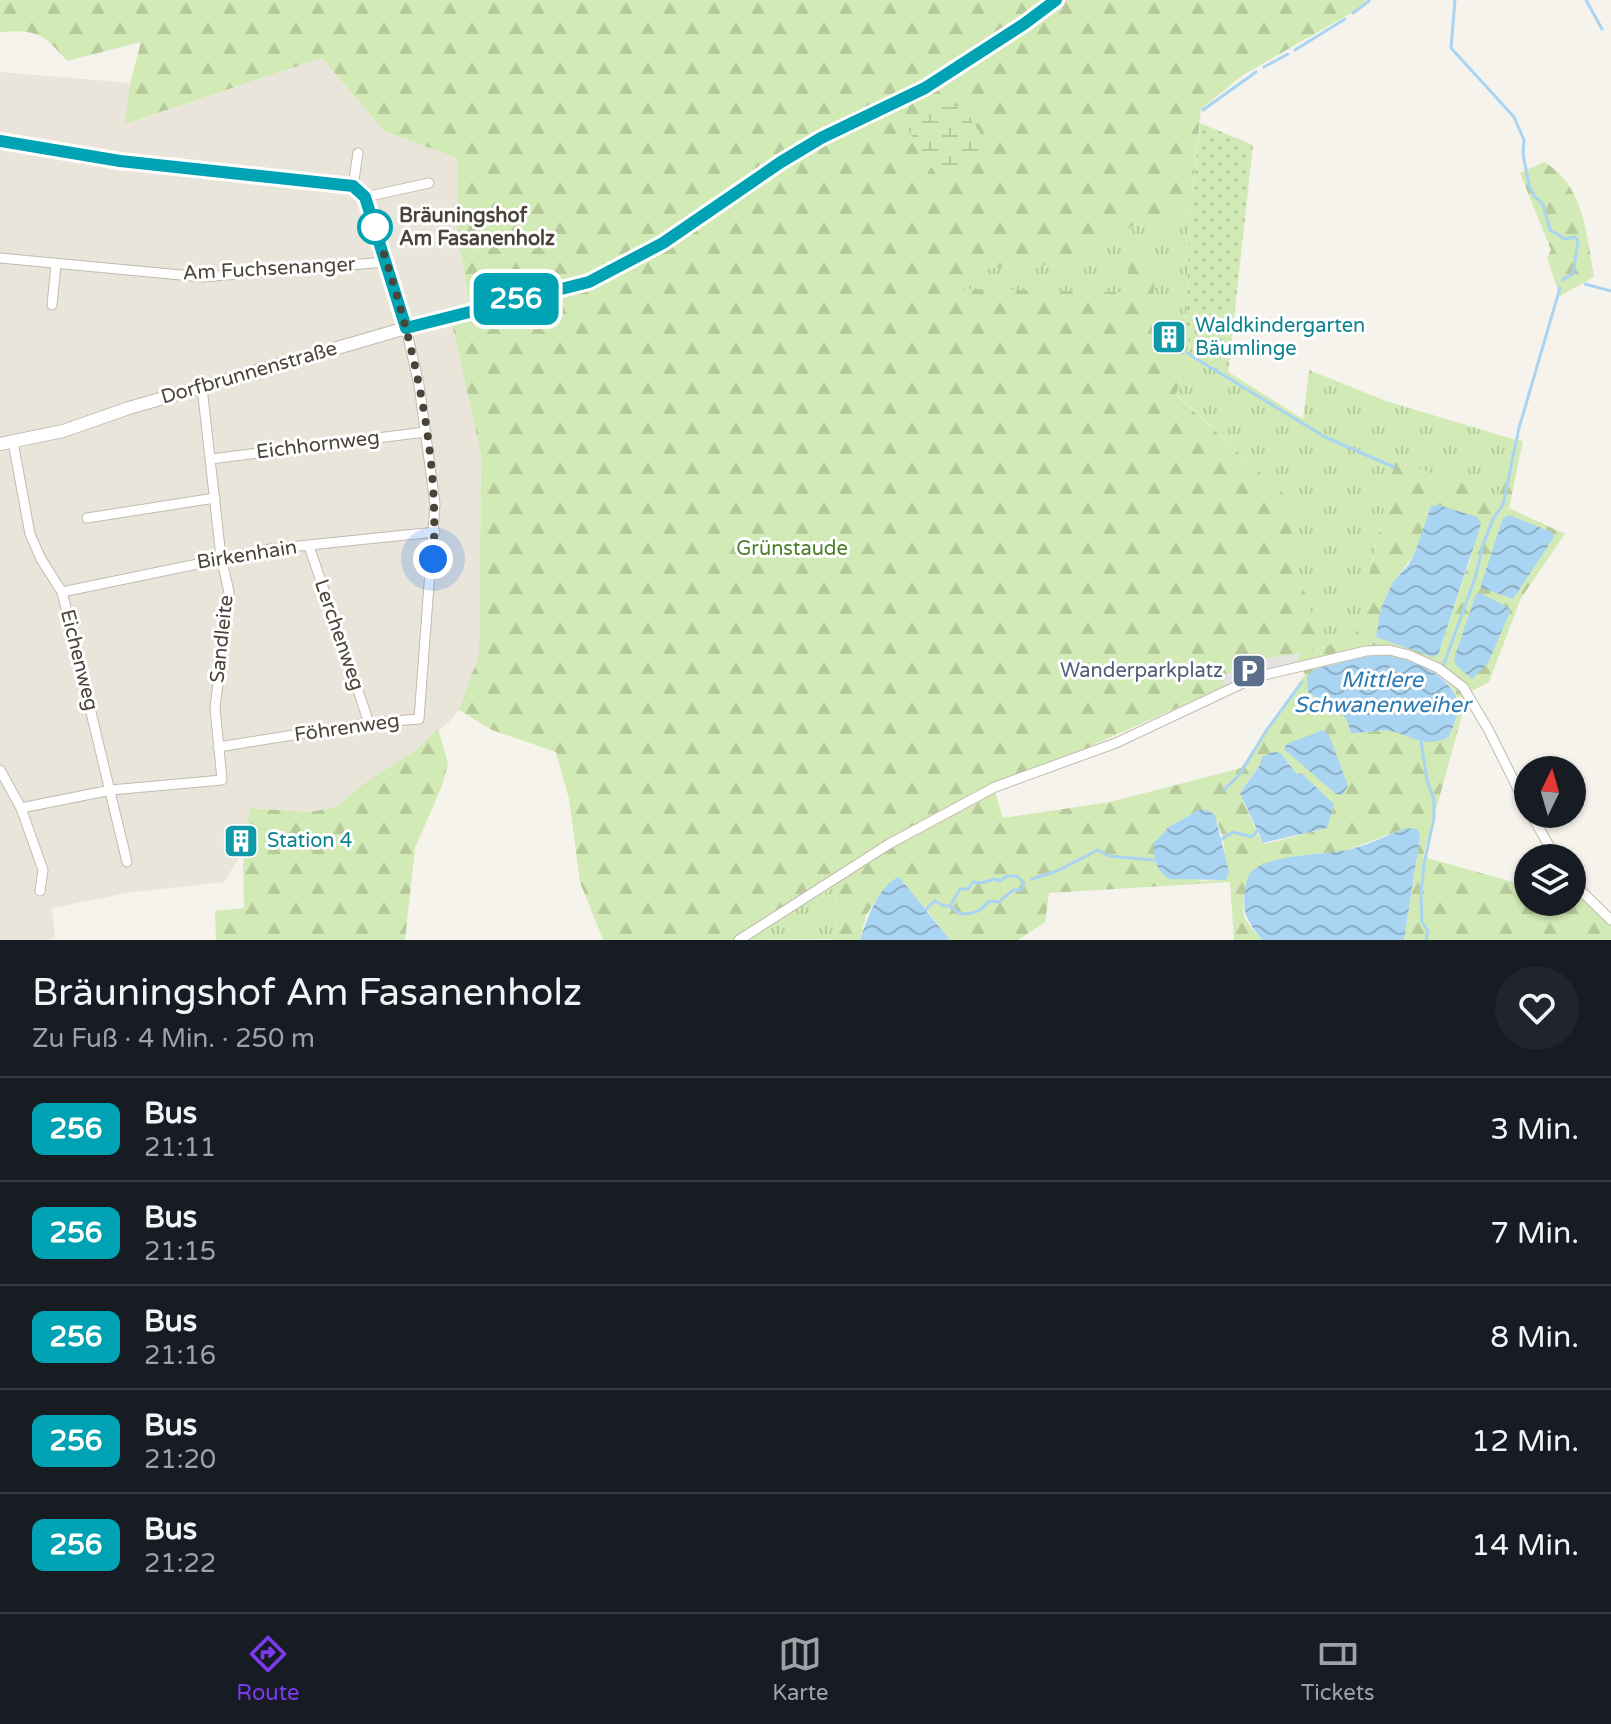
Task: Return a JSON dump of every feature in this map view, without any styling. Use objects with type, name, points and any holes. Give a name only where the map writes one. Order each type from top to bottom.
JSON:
[{"type":"street","name":"Dorfbrunnenstraße","points":[[6,443],[63,431],[129,408],[406,328],[589,282],[663,243],[821,138],[925,88],[1056,0]]},
{"type":"street","points":[[0,141],[120,161],[353,186],[365,197],[429,183]]},
{"type":"street","points":[[353,186],[358,153]]},
{"type":"street","name":"Föhrenweg","points":[[218,747],[369,723],[419,719],[435,504],[419,385],[406,328],[365,197]]},
{"type":"street","name":"Am Fuchsenanger","points":[[0,258],[202,277],[386,262]]},
{"type":"street","points":[[52,305],[56,264]]},
{"type":"street","name":"Sandleite","points":[[111,790],[222,780],[215,708],[229,592],[221,557],[202,387]]},
{"type":"street","name":"Eichhornweg","points":[[211,459],[425,432]]},
{"type":"street","name":"Eichenweg","points":[[6,443],[30,534],[41,559],[62,592],[127,862]]},
{"type":"street","points":[[87,518],[215,498]]},
{"type":"street","name":"Birkenhain","points":[[62,592],[221,557],[435,532]]},
{"type":"street","name":"Lerchenweg","points":[[309,546],[369,723]]},
{"type":"street","points":[[739,940],[889,844],[995,787],[1116,743],[1256,677],[1366,651],[1389,650],[1409,655],[1438,668],[1463,687],[1514,782]]},
{"type":"street","points":[[0,770],[21,808],[43,870],[40,891]]},
{"type":"street","points":[[21,808],[111,790]]},
{"type":"street","points":[[1586,896],[1611,920]]},
{"type":"shaded area","points":[[322,58],[384,131],[457,158],[457,233],[470,308],[450,315],[481,454],[479,655],[465,697],[449,722],[418,748],[359,787],[337,807],[309,812],[250,808],[243,851],[224,882],[133,892],[52,908],[55,937],[47,940],[0,940],[0,72],[130,83],[126,124]]},
{"type":"shaded area","name":"Wanderparkplatz","points":[[1300,653],[1296,664],[1255,674],[1225,687],[1221,676],[1269,658]]},
{"type":"green space","name":"Grünstaude","points":[[0,0],[1367,0],[1351,13],[1243,75],[1201,109],[1190,214],[1134,225],[1084,263],[977,269],[963,289],[1123,292],[1131,259],[1156,261],[1153,302],[1188,354],[1176,395],[1289,499],[1294,559],[1317,629],[1311,653],[1356,633],[1395,461],[1497,495],[1516,440],[1523,441],[1509,508],[1565,534],[1521,598],[1489,682],[1468,693],[1423,857],[1514,882],[1514,916],[1586,916],[1586,902],[1611,925],[1611,940],[1404,940],[1420,837],[1406,828],[1345,851],[1304,855],[1252,871],[1247,881],[1243,907],[1248,924],[1262,940],[1234,940],[1230,882],[1049,893],[1045,922],[1018,940],[950,940],[926,909],[887,885],[866,915],[860,940],[830,940],[837,938],[835,887],[745,940],[603,940],[580,882],[569,799],[556,752],[492,730],[459,710],[479,655],[481,454],[450,314],[470,307],[457,233],[457,158],[384,131],[322,58],[125,124],[130,83],[141,42],[67,61],[45,39],[22,31],[0,32]],"holes":[[[1416,550],[1471,557],[1438,654],[1376,637],[1387,595]],[[1300,653],[1296,664],[1300,664],[1305,674],[1241,768],[1110,802],[1003,818],[994,789]],[[1372,655],[1404,660],[1428,669],[1447,682],[1460,708],[1449,737],[1423,741],[1391,731],[1351,733],[1346,718],[1309,692],[1315,669]],[[1281,753],[1327,828],[1265,844],[1240,793],[1260,765]],[[1199,810],[1208,812],[1219,827],[1225,849],[1225,880],[1201,881],[1194,878],[1170,826]]]},
{"type":"green space","points":[[962,106],[991,149],[939,179],[907,128],[941,107]]},
{"type":"green space","points":[[1200,123],[1253,145],[1228,373],[1190,348],[1186,328],[1190,214]]},
{"type":"green space","points":[[1544,162],[1568,184],[1576,198],[1586,229],[1594,277],[1560,296],[1547,258],[1551,250],[1520,173]]},
{"type":"green space","points":[[1190,214],[1186,328],[1190,348],[1303,419],[1309,370],[1386,401],[1516,440],[1497,496],[1395,461],[1356,633],[1311,653],[1316,629],[1294,559],[1289,499],[1176,394],[1188,354],[1153,302],[1123,292],[962,290],[977,269],[1084,263],[1134,225]]},
{"type":"green space","points":[[438,729],[448,763],[442,786],[415,848],[405,940],[216,940],[215,911],[244,908],[243,851],[250,808],[309,812],[337,807],[359,787],[418,748]]},
{"type":"green space","points":[[835,886],[837,939],[745,940]]},
{"type":"water","points":[[1439,505],[1477,517],[1481,524],[1438,655],[1433,657],[1376,637],[1381,608],[1393,582],[1409,564],[1416,550],[1431,506]]},
{"type":"water","points":[[1509,515],[1552,532],[1554,537],[1513,599],[1481,585],[1503,518]]},
{"type":"water","points":[[1480,593],[1509,608],[1510,612],[1488,663],[1472,679],[1456,665],[1454,659],[1476,594]]},
{"type":"water","name":"Mittlere Schwanenweiher","points":[[1372,655],[1412,662],[1438,675],[1448,685],[1456,695],[1460,708],[1449,737],[1425,742],[1391,731],[1351,733],[1346,718],[1308,692],[1307,676],[1315,669]]},
{"type":"water","name":"Mittlere Schwanenweiher","points":[[1323,730],[1329,735],[1348,786],[1342,795],[1336,794],[1284,749],[1287,744]]},
{"type":"water","name":"Mittlere Schwanenweiher","points":[[1273,752],[1281,753],[1296,773],[1302,774],[1334,804],[1327,828],[1263,843],[1240,793],[1260,765],[1262,757]]},
{"type":"water","points":[[1199,810],[1208,810],[1215,815],[1229,872],[1226,880],[1169,879],[1156,863],[1154,843],[1170,826]]},
{"type":"water","points":[[1406,828],[1418,829],[1420,837],[1404,940],[1262,940],[1249,922],[1244,906],[1245,888],[1251,872],[1259,866],[1281,859],[1366,845]]},
{"type":"water","points":[[899,877],[950,940],[860,940],[879,895]]},
{"type":"waterway","points":[[1455,0],[1451,48],[1514,117],[1524,140],[1523,154],[1529,185],[1534,196],[1543,204],[1550,230],[1565,239],[1575,237],[1578,241],[1573,274],[1562,280]]},
{"type":"waterway","points":[[1586,0],[1602,29]]},
{"type":"waterway","points":[[1353,13],[1369,1]]},
{"type":"waterway","points":[[1295,50],[1345,19]]},
{"type":"waterway","points":[[1264,67],[1288,54]]},
{"type":"waterway","points":[[1203,110],[1256,72]]},
{"type":"waterway","points":[[1585,284],[1611,291]]},
{"type":"waterway","points":[[1444,664],[1476,575],[1483,545],[1493,519],[1503,505],[1519,428],[1560,288]]},
{"type":"waterway","points":[[1187,353],[1325,437],[1394,467]]},
{"type":"waterway","points":[[1224,790],[1239,775],[1302,682]]},
{"type":"waterway","points":[[1421,741],[1427,780],[1434,800],[1434,818],[1421,893],[1422,922],[1428,931],[1426,940]]},
{"type":"waterway","points":[[1222,839],[1233,832],[1252,837],[1257,831]]},
{"type":"waterway","points":[[1032,879],[1057,871],[1098,850],[1109,856],[1154,860]]},
{"type":"waterway","points":[[924,911],[935,901],[950,906],[960,889],[968,889],[973,882],[1000,881],[1007,876],[1017,876],[1024,883],[1021,890],[1013,890],[999,902],[989,901],[973,913],[960,914],[950,906]]},
{"type":"bus line","name":"256","points":[[0,141],[120,161],[353,186],[365,197],[406,328],[589,282],[663,243],[821,138],[925,88],[1056,0]]},
{"type":"place","name":"Bräuningshof Am Fasanenholz","points":[[375,227]]},
{"type":"place","name":"Waldkindergarten Bäumlinge","points":[[1169,337]]},
{"type":"place","name":"Wanderparkplatz","points":[[1249,671]]},
{"type":"place","name":"Station 4","points":[[241,841]]},
{"type":"route","points":[[375,227],[406,328],[419,385],[435,504],[433,559]]}]
